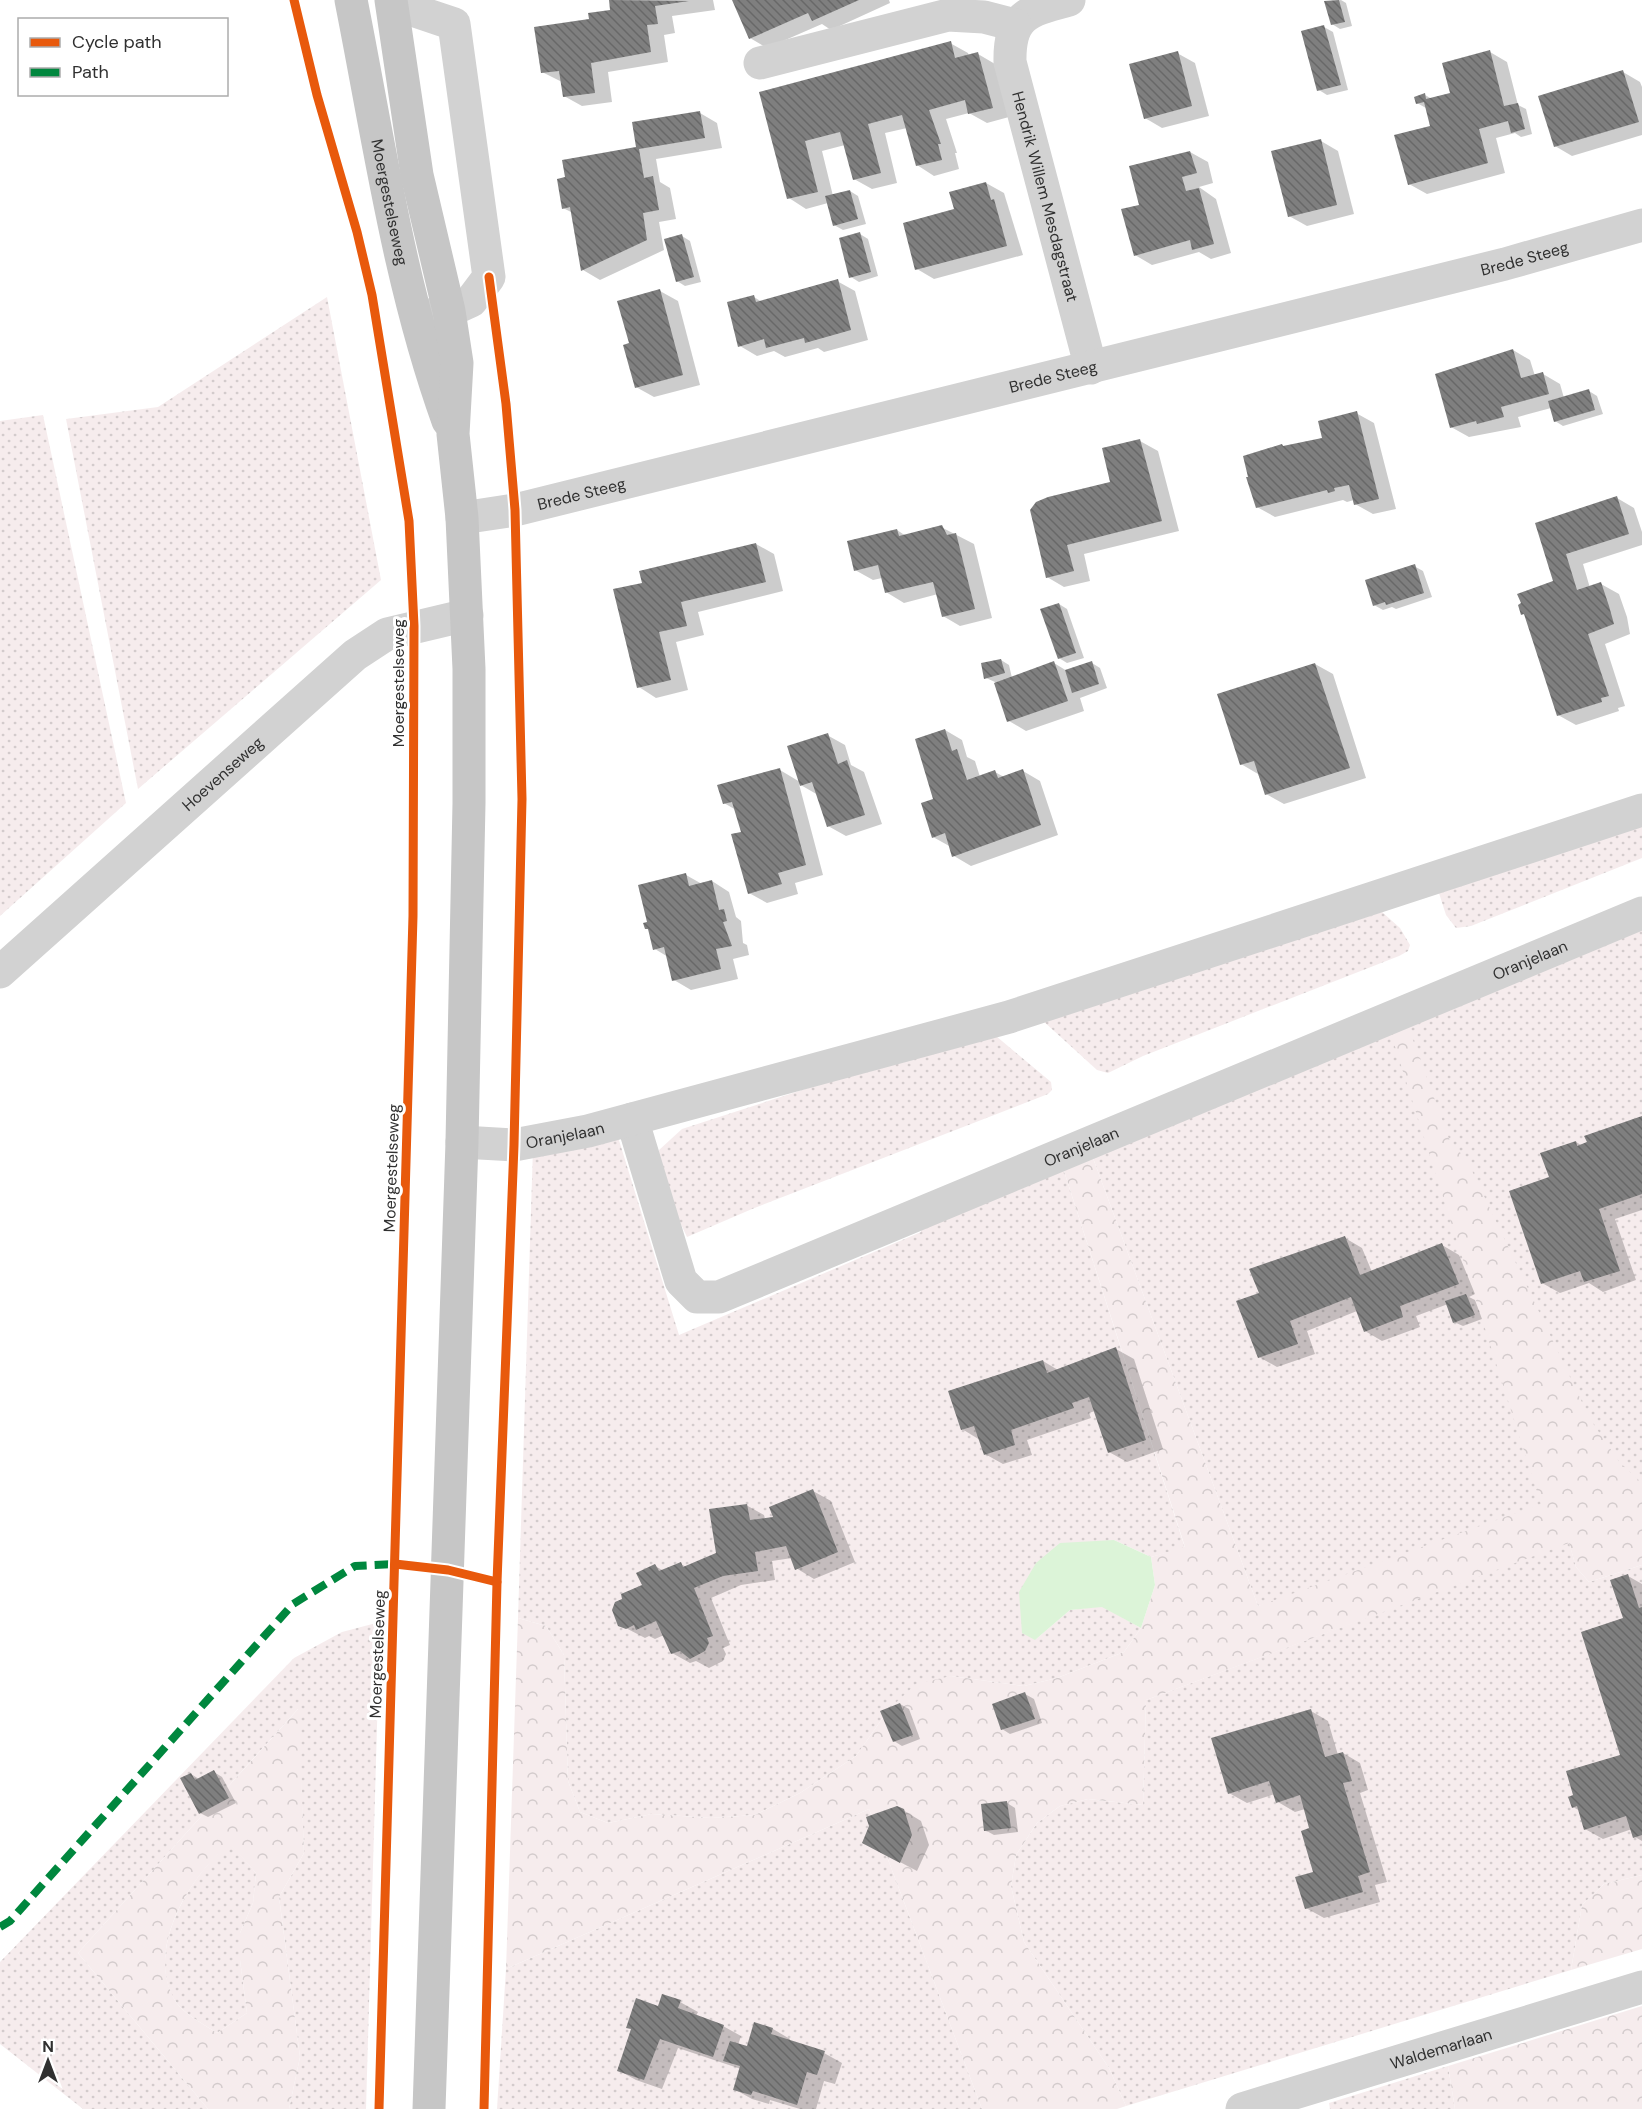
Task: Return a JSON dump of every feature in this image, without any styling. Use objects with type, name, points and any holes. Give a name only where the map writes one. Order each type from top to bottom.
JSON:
[{"type":"main road","name":"Moergestelseweg","points":[[351,0],[376,123],[382,175],[429,368],[453,434]]},
{"type":"main road","name":"Moergestelseweg","points":[[392,1],[417,175],[449,311],[457,363],[453,434],[462,518],[467,615],[469,803],[462,1142],[429,2109]]},
{"type":"street","points":[[760,63],[948,15],[984,17],[1015,25],[1027,13],[1069,0]]},
{"type":"street","points":[[392,1],[454,24],[489,277],[471,301],[449,311],[416,318]]},
{"type":"street","name":"Hendrik Willem Mesdagstraat","points":[[1015,25],[1010,44],[1010,62],[1091,368]]},
{"type":"street","name":"Brede Steeg","points":[[462,518],[515,510],[1091,368],[1505,264],[1642,225]]},
{"type":"street","name":"Hoevenseweg","points":[[0,972],[355,656],[387,634],[467,615]]},
{"type":"street","name":"Oranjelaan","points":[[462,1142],[514,1145],[588,1131],[1010,1017],[1642,810]]},
{"type":"street","name":"Oranjelaan","points":[[632,1119],[681,1281],[697,1297],[719,1297],[1642,913]]},
{"type":"street","name":"Waldemarlaan","points":[[1242,2109],[1642,1987]]},
{"type":"green space","points":[[327,297],[381,580],[138,789],[66,419],[158,407]]},
{"type":"green space","points":[[43,415],[126,803],[0,916],[0,421]]},
{"type":"green space","points":[[1642,822],[1642,858],[1471,926],[1456,928],[1446,915],[1438,890]]},
{"type":"green space","points":[[1382,912],[1400,928],[1410,945],[1408,951],[1143,1056],[1108,1073],[1097,1070],[1042,1020]]},
{"type":"green space","points":[[1642,923],[1642,1513],[1258,1606],[1083,1131]]},
{"type":"green space","points":[[1401,1007],[1452,1147],[1465,1156],[1590,1419],[1620,1463],[1642,1483],[1642,1565],[1589,1582],[1576,1567],[1569,1543],[1146,1700],[1143,1805],[1088,1799],[1060,1806],[1037,1823],[1016,1855],[1011,1886],[1024,1942],[1109,2068],[1126,2106],[1117,2109],[982,2109],[869,1809],[506,1969],[518,1618],[546,1626],[564,1655],[568,1781],[580,1812],[608,1823],[652,1814],[711,1818],[755,1815],[800,1793],[856,1756],[889,1709],[916,1684],[951,1676],[1024,1686],[1057,1678],[1124,1652],[1141,1628],[1155,1585],[1151,1557],[1185,1547],[1055,1143],[1083,1131],[1258,1606],[1541,1504],[1391,1034]]},
{"type":"green space","points":[[969,1036],[996,1036],[1051,1082],[1052,1090],[1048,1094],[752,1209],[687,1237],[659,1178],[659,1150],[682,1129]]},
{"type":"green space","points":[[618,1137],[679,1335],[921,1232],[914,1199],[1055,1143],[1185,1548],[1151,1557],[1114,1540],[1035,1640],[1070,1610],[1102,1606],[1141,1628],[1124,1652],[1057,1678],[1024,1686],[951,1676],[889,1709],[856,1756],[800,1793],[755,1815],[711,1818],[652,1814],[608,1823],[580,1812],[568,1781],[564,1655],[546,1626],[518,1618],[533,1148]]},
{"type":"green space","points":[[1569,1542],[1576,1567],[1589,1582],[1642,1565],[1642,1875],[1604,1884],[1582,1905],[1571,1970],[1126,2106],[1109,2068],[1024,1942],[1011,1886],[1016,1855],[1037,1823],[1060,1806],[1088,1799],[1143,1805],[1146,1700]]},
{"type":"green space","points":[[380,1622],[366,2109],[289,2109],[300,2057],[279,1897],[304,1853],[298,1709],[78,1953],[208,2109],[83,2109],[0,2044],[0,1962],[294,1658],[342,1632]]},
{"type":"green space","points":[[299,1708],[304,1853],[279,1897],[300,2057],[289,2109],[208,2109],[78,1953]],"holes":[[[230,1844],[256,1873],[253,1903],[240,1933],[240,1960],[247,2013],[217,2033],[189,2015],[176,2002],[167,1982],[165,1960],[168,1938],[186,1895],[200,1875]]]},
{"type":"green space","points":[[869,1809],[982,2109],[497,2109],[506,1969]]},
{"type":"green space","points":[[230,1843],[256,1873],[253,1903],[240,1933],[240,1960],[247,2013],[217,2033],[189,2015],[176,2002],[167,1982],[165,1961],[168,1938],[186,1895],[215,1857]]},
{"type":"green space","points":[[1642,1875],[1642,1949],[1571,1970],[1582,1905],[1604,1884]]},
{"type":"green space","points":[[1642,2006],[1642,2109],[1455,2109],[1448,2066]]},
{"type":"green space","points":[[1448,2066],[1455,2109],[1330,2109],[1329,2103]]},
{"type":"shaded area","points":[[1114,1540],[1151,1557],[1155,1585],[1141,1628],[1102,1607],[1070,1610],[1035,1640],[1022,1633],[1019,1592],[1036,1563],[1060,1543]]},
{"type":"building","points":[[609,0],[689,1],[655,6],[658,24],[647,25],[651,52],[591,63],[595,93],[563,97],[559,71],[541,73],[534,27],[589,19],[588,13],[610,10]]},
{"type":"building","points":[[732,0],[859,0],[812,21],[808,13],[749,39]]},
{"type":"building","points":[[1339,0],[1345,22],[1331,25],[1324,1]]},
{"type":"building","points":[[1324,25],[1341,85],[1317,91],[1301,31]]},
{"type":"building","points":[[951,41],[955,58],[978,52],[993,108],[968,114],[965,100],[929,110],[941,144],[938,144],[942,160],[916,166],[902,115],[868,124],[881,173],[853,180],[840,132],[805,141],[818,192],[787,199],[759,92]]},
{"type":"building","points":[[1490,50],[1504,106],[1518,103],[1525,129],[1511,133],[1508,121],[1479,129],[1488,163],[1408,185],[1394,135],[1430,126],[1424,102],[1416,104],[1414,97],[1425,93],[1426,99],[1450,93],[1442,63]]},
{"type":"building","points":[[1178,51],[1192,106],[1144,119],[1129,64]]},
{"type":"building","points":[[1623,70],[1639,122],[1554,147],[1538,96]]},
{"type":"building","points":[[700,111],[705,138],[639,149],[644,178],[653,176],[659,210],[643,213],[647,240],[581,271],[570,207],[562,209],[557,179],[565,177],[562,160],[636,147],[632,122]]},
{"type":"building","points":[[1321,139],[1337,205],[1288,217],[1271,151]]},
{"type":"building","points":[[1190,151],[1197,173],[1182,177],[1186,191],[1199,188],[1214,244],[1192,250],[1190,240],[1134,256],[1121,209],[1139,205],[1129,166]]},
{"type":"building","points":[[986,182],[991,200],[994,199],[1007,246],[915,270],[903,223],[954,209],[949,192]]},
{"type":"building","points":[[850,190],[858,219],[833,226],[825,196]]},
{"type":"building","points":[[860,232],[871,272],[849,278],[839,238]]},
{"type":"building","points":[[682,234],[694,277],[676,282],[664,239]]},
{"type":"building","points":[[838,279],[851,330],[805,343],[804,338],[766,348],[764,339],[738,347],[727,302],[754,295],[756,302]]},
{"type":"building","points":[[660,289],[683,375],[635,388],[623,345],[629,343],[617,301]]},
{"type":"building","points":[[1513,349],[1521,378],[1543,372],[1549,394],[1501,407],[1504,417],[1450,428],[1435,374]]},
{"type":"building","points":[[1589,389],[1595,410],[1554,422],[1548,401]]},
{"type":"building","points":[[1357,411],[1379,499],[1354,505],[1349,485],[1334,488],[1335,491],[1328,493],[1327,490],[1256,508],[1246,477],[1248,477],[1243,456],[1282,444],[1283,446],[1322,438],[1318,421]]},
{"type":"building","points":[[1140,439],[1162,521],[1067,545],[1074,571],[1046,578],[1030,510],[1036,502],[1048,497],[1110,482],[1102,448]]},
{"type":"building","points":[[1617,496],[1629,534],[1566,554],[1577,590],[1601,582],[1609,606],[1614,624],[1588,634],[1609,696],[1601,698],[1602,702],[1557,716],[1524,614],[1521,615],[1518,605],[1521,603],[1517,594],[1553,581],[1535,523]]},
{"type":"building","points":[[942,525],[947,535],[956,533],[975,609],[942,617],[933,582],[885,593],[878,565],[854,571],[847,541],[897,529],[899,536]]},
{"type":"building","points":[[756,543],[766,582],[681,602],[687,626],[659,632],[671,680],[637,688],[613,589],[642,583],[639,571]]},
{"type":"building","points":[[1415,564],[1424,593],[1386,605],[1385,602],[1373,606],[1365,580]]},
{"type":"building","points":[[1059,603],[1076,653],[1058,659],[1040,609]]},
{"type":"building","points":[[1001,659],[1005,673],[984,679],[981,663]]},
{"type":"building","points":[[1054,661],[1068,701],[1007,722],[994,683]]},
{"type":"building","points":[[1092,661],[1099,684],[1072,693],[1065,670]]},
{"type":"building","points":[[1315,663],[1350,768],[1265,795],[1254,761],[1240,765],[1217,694]]},
{"type":"building","points":[[945,729],[952,751],[957,749],[967,780],[995,770],[998,778],[1023,769],[1041,825],[952,857],[945,833],[932,838],[921,803],[933,799],[915,739]]},
{"type":"building","points":[[828,733],[838,764],[847,760],[865,815],[827,827],[812,782],[800,786],[787,746]]},
{"type":"building","points":[[780,768],[806,865],[778,873],[782,884],[748,894],[731,834],[741,832],[732,802],[723,804],[717,785]]},
{"type":"building","points":[[686,873],[689,886],[712,880],[719,910],[724,909],[727,921],[723,922],[732,946],[716,949],[721,969],[672,981],[664,947],[653,950],[648,929],[645,929],[643,923],[647,922],[638,885]]},
{"type":"building","points":[[1642,1116],[1642,1194],[1599,1209],[1620,1271],[1584,1282],[1580,1271],[1541,1284],[1509,1191],[1549,1177],[1540,1153],[1576,1141],[1577,1146],[1587,1142],[1584,1136]]},
{"type":"building","points":[[1345,1236],[1360,1275],[1442,1243],[1459,1284],[1400,1306],[1403,1317],[1364,1332],[1351,1297],[1290,1321],[1298,1344],[1258,1358],[1236,1301],[1259,1293],[1249,1269]]},
{"type":"building","points":[[1466,1294],[1475,1315],[1453,1323],[1445,1301]]},
{"type":"building","points":[[1116,1347],[1146,1440],[1108,1453],[1089,1397],[1072,1403],[1074,1408],[1011,1430],[1015,1445],[984,1455],[974,1426],[961,1430],[948,1391],[1043,1360],[1047,1373]]},
{"type":"building","points":[[813,1489],[838,1552],[795,1570],[786,1546],[755,1552],[758,1571],[723,1576],[694,1588],[713,1636],[707,1638],[709,1643],[705,1651],[690,1659],[680,1651],[671,1654],[656,1621],[636,1630],[634,1625],[626,1629],[618,1626],[612,1610],[615,1602],[622,1599],[621,1594],[642,1585],[636,1573],[655,1564],[659,1571],[681,1562],[683,1567],[716,1553],[709,1509],[747,1504],[750,1520],[773,1517],[769,1507]]},
{"type":"building","points":[[1628,1574],[1639,1608],[1642,1607],[1642,1835],[1633,1838],[1626,1816],[1584,1830],[1577,1806],[1572,1808],[1568,1797],[1573,1795],[1566,1771],[1620,1755],[1581,1632],[1623,1618],[1610,1580]]},
{"type":"building","points":[[1025,1692],[1035,1719],[1001,1730],[992,1704]]},
{"type":"building","points":[[900,1703],[913,1735],[893,1742],[880,1711]]},
{"type":"building","points":[[1311,1709],[1325,1757],[1343,1752],[1352,1781],[1343,1783],[1370,1872],[1358,1876],[1363,1892],[1305,1909],[1295,1877],[1313,1872],[1301,1831],[1309,1828],[1300,1795],[1276,1803],[1269,1781],[1228,1794],[1211,1738]]},
{"type":"building","points":[[214,1770],[229,1798],[199,1814],[180,1778],[191,1773],[195,1780]]},
{"type":"building","points":[[1007,1801],[1011,1828],[984,1831],[981,1804]]},
{"type":"building","points":[[897,1806],[904,1809],[912,1835],[900,1863],[862,1843],[869,1826],[866,1817]]},
{"type":"building","points":[[662,1994],[681,2000],[678,2008],[724,2025],[713,2057],[660,2039],[644,2080],[617,2071],[631,2029],[626,2028],[636,1998],[658,2006]]},
{"type":"building","points":[[754,2022],[773,2028],[771,2034],[825,2051],[817,2075],[807,2072],[797,2105],[753,2091],[751,2095],[733,2090],[740,2066],[723,2061],[730,2041],[747,2046]]},
{"type":"marked path","points":[[0,1927],[10,1921],[293,1604],[355,1566],[395,1564]]},
{"type":"cycle path","points":[[294,0],[317,95],[357,232],[372,295],[409,521],[414,626],[413,916],[379,2109]]},
{"type":"cycle path","points":[[484,2109],[497,1582],[514,1145],[522,799],[515,510],[506,404],[489,277]]},
{"type":"cycle path","points":[[395,1564],[448,1570],[497,1582]]}]
